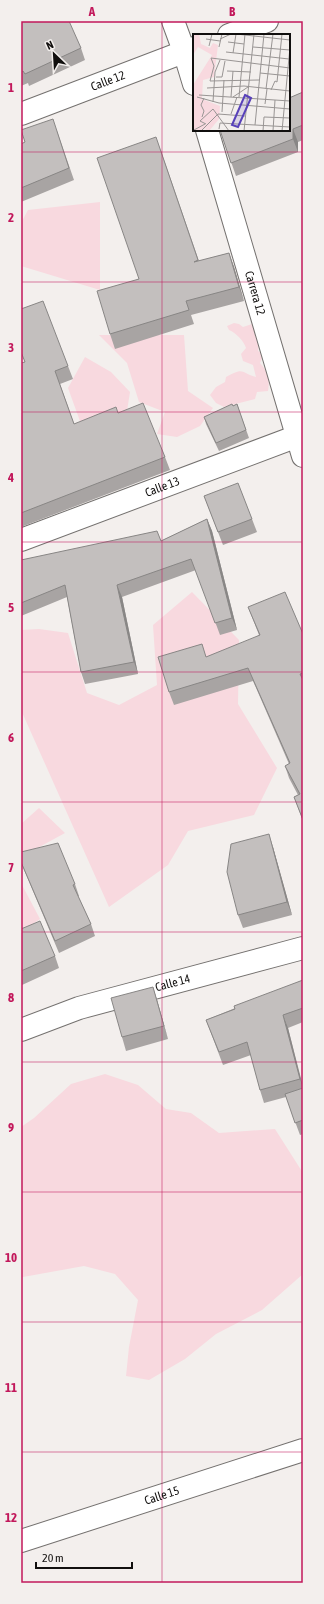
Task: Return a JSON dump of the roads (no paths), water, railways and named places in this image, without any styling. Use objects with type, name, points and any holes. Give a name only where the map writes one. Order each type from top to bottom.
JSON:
[{"type":"street","points":[[173,21],[189,50],[193,77]]},
{"type":"street","points":[[232,34],[267,21]]},
{"type":"street","name":"Calle 12","points":[[21,114],[189,50]]},
{"type":"street","name":"Carrera 12","points":[[208,131],[301,442]]},
{"type":"street","name":"Calle 13","points":[[21,540],[301,442]]},
{"type":"street","name":"Calle 14","points":[[21,1030],[79,1008],[303,948]]},
{"type":"street","name":"Calle 15","points":[[21,1541],[303,1450]]}]
